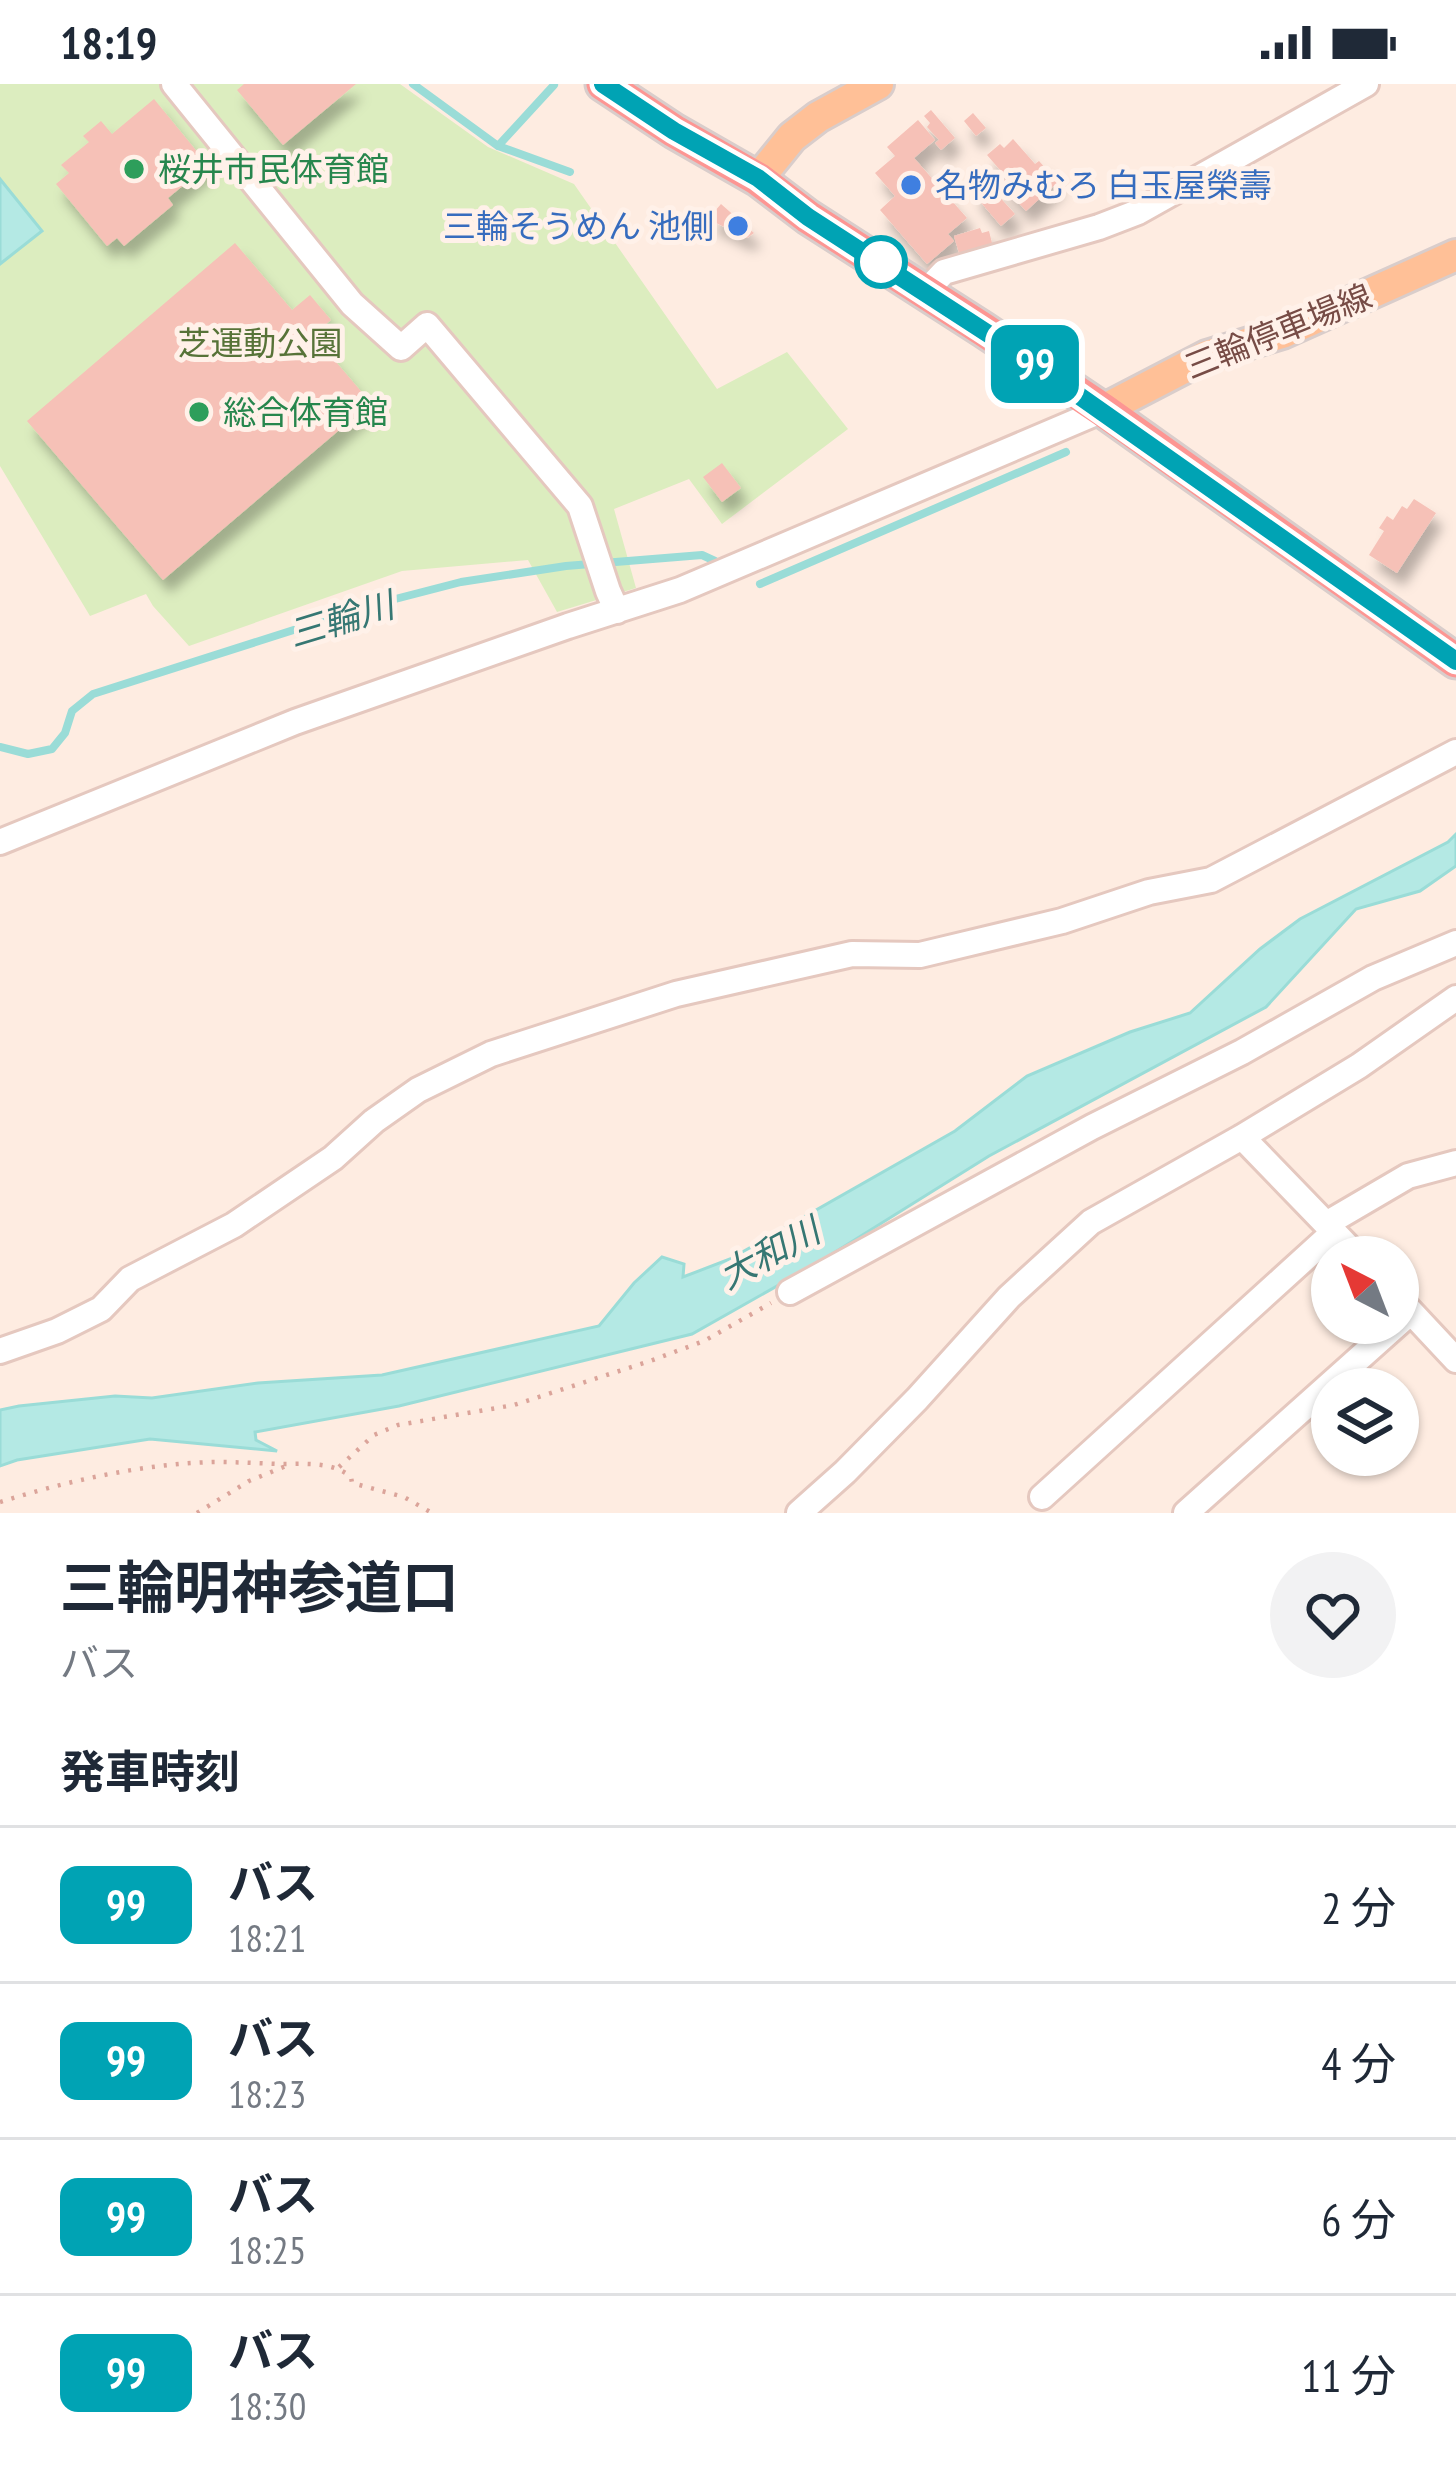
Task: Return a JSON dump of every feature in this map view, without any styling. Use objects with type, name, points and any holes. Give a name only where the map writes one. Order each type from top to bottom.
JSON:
[{"type":"highway","points":[[603,84],[758,178],[808,217],[1102,410],[1456,661]]},
{"type":"main road","points":[[758,178],[792,137],[878,84]]},
{"type":"main road","name":"三輪停車場線","points":[[1102,410],[1208,356],[1282,332],[1456,255]]},
{"type":"street","points":[[174,84],[352,304],[401,348],[427,325],[580,506],[613,601]]},
{"type":"street","points":[[926,291],[944,272],[1138,212],[1366,84]]},
{"type":"street","points":[[0,842],[295,722],[613,601],[680,590],[1102,410]]},
{"type":"street","points":[[0,1351],[57,1331],[100,1309],[130,1279],[234,1225],[333,1158],[418,1090],[491,1054],[676,994],[852,954],[920,955],[1062,921],[1149,892],[1211,880],[1456,752]]},
{"type":"street","points":[[790,1292],[1372,978],[1456,943]]},
{"type":"street","points":[[799,1513],[916,1399],[1009,1297],[1091,1222],[1359,1066],[1456,998]]},
{"type":"street","points":[[1242,1137],[1338,1236]]},
{"type":"street","points":[[1042,1497],[1330,1228],[1408,1176],[1456,1163]]},
{"type":"street","points":[[1419,1320],[1456,1360]]},
{"type":"street","points":[[1186,1513],[1364,1344]]},
{"type":"path","points":[[339,1467],[374,1435],[398,1425],[514,1405],[650,1361],[704,1341],[790,1292]]},
{"type":"path","points":[[0,1502],[54,1485],[140,1470],[210,1462],[292,1464],[339,1467],[352,1483],[404,1497],[432,1513]]},
{"type":"path","points":[[196,1513],[248,1480],[292,1464]]},
{"type":"green space","name":"芝運動公園","points":[[0,84],[400,84],[488,147],[574,184],[717,389],[787,352],[848,429],[722,524],[689,479],[614,509],[636,588],[557,612],[528,560],[402,571],[189,646],[146,594],[90,616],[0,466]]},
{"type":"water","points":[[0,179],[42,231],[0,264]]},
{"type":"water","name":"大和川","points":[[1456,834],[1456,866],[1420,891],[1356,909],[1266,1007],[989,1156],[816,1264],[692,1334],[399,1406],[255,1432],[256,1440],[277,1451],[150,1439],[0,1466],[0,1410],[382,1375],[599,1326],[662,1257],[684,1264],[683,1277],[730,1259],[955,1131],[1027,1076],[1130,1032],[1190,1013],[1300,919]]},
{"type":"building","points":[[244,84],[356,84],[283,145],[237,90]]},
{"type":"building","name":"桜井市民体育館","points":[[154,99],[208,165],[168,198],[173,205],[124,246],[117,238],[107,246],[56,184],[69,173],[61,165],[89,142],[83,136],[101,121],[112,134]]},
{"type":"building","points":[[931,110],[955,138],[941,150],[924,116]]},
{"type":"building","points":[[973,113],[986,128],[976,136],[964,121]]},
{"type":"building","name":"名物みむろ 白玉屋榮壽","points":[[918,120],[935,140],[914,158],[967,218],[948,234],[954,241],[927,264],[880,210],[895,196],[875,173],[895,156],[887,147]]},
{"type":"building","points":[[1013,139],[1058,182],[1026,211],[1001,183],[1007,178],[987,155]]},
{"type":"building","points":[[985,181],[1015,214],[1001,226],[972,192]]},
{"type":"building","points":[[721,204],[754,233],[747,238],[708,219]]},
{"type":"building","points":[[980,228],[982,233],[989,231],[992,243],[959,253],[954,236]]},
{"type":"building","name":"総合体育館","points":[[235,243],[292,310],[310,295],[331,320],[313,335],[371,403],[163,580],[27,421]]},
{"type":"building","points":[[722,463],[741,488],[722,502],[703,477]]},
{"type":"building","points":[[1414,499],[1436,513],[1397,573],[1369,555],[1387,516],[1393,520]]},
{"type":"waterway","points":[[413,84],[498,146],[570,172]]},
{"type":"waterway","points":[[498,146],[554,85]]},
{"type":"waterway","name":"三輪川","points":[[760,584],[1066,452]]},
{"type":"waterway","name":"三輪川","points":[[0,747],[28,754],[52,749],[65,733],[72,711],[93,694],[372,605],[461,582],[566,566],[702,555],[715,561]]},
{"type":"bus line","name":"99","points":[[603,84],[758,178],[808,217],[1024,357],[1456,661]]},
{"type":"place","name":"桜井市民体育館","points":[[134,169]]},
{"type":"place","name":"名物みむろ 白玉屋榮壽","points":[[911,185]]},
{"type":"place","name":"三輪そうめん 池側","points":[[738,226]]},
{"type":"place","name":"総合体育館","points":[[199,412]]}]
